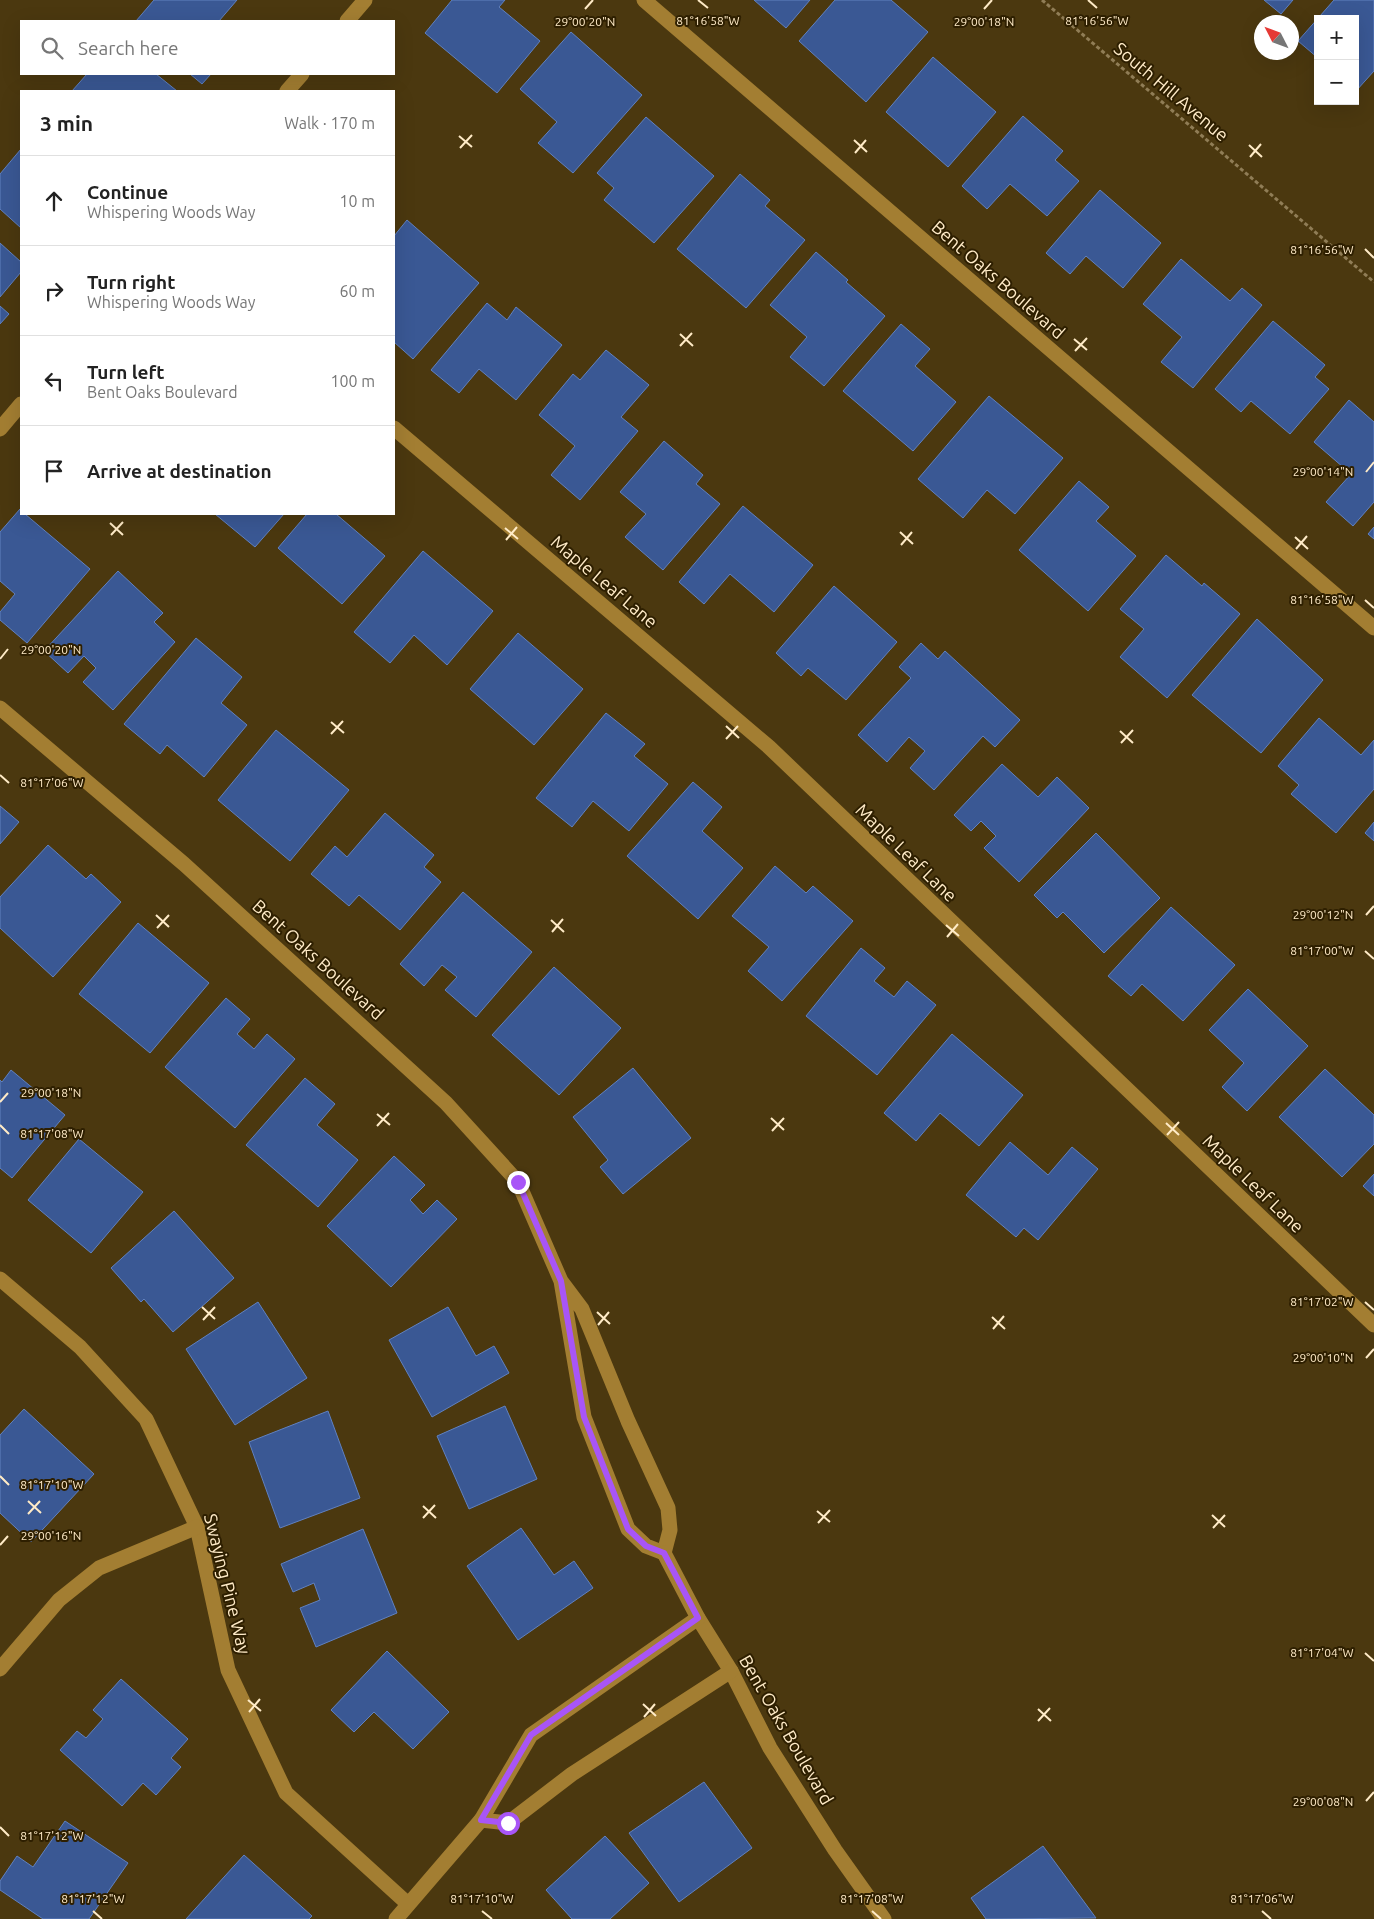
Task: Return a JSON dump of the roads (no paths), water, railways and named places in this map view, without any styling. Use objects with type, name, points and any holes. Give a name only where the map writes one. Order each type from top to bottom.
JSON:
[{"type":"street","points":[[348,20],[365,0]]},
{"type":"street","name":"Bent Oaks Boulevard","points":[[644,0],[1374,628]]},
{"type":"street","points":[[288,90],[301,75]]},
{"type":"street","points":[[0,429],[20,405]]},
{"type":"street","name":"Maple Leaf Lane","points":[[395,429],[769,748],[1374,1325]]},
{"type":"street","name":"Bent Oaks Boulevard","points":[[0,708],[184,864],[446,1102],[518,1182],[561,1281],[582,1309],[628,1421],[668,1508],[670,1530],[664,1553]]},
{"type":"street","name":"Swaying Pine Way","points":[[0,1279],[80,1347],[146,1419],[198,1527],[228,1670],[286,1793],[408,1904]]},
{"type":"street","name":"Bent Oaks Boulevard","points":[[561,1281],[584,1417],[628,1529],[646,1546],[664,1553],[698,1618],[732,1671],[770,1748],[836,1850],[884,1919]]},
{"type":"street","points":[[0,1669],[59,1600],[99,1568],[198,1527]]},
{"type":"street","points":[[396,1919],[481,1820],[531,1735],[698,1618]]},
{"type":"street","points":[[481,1820],[508,1823],[572,1774],[732,1671]]}]
